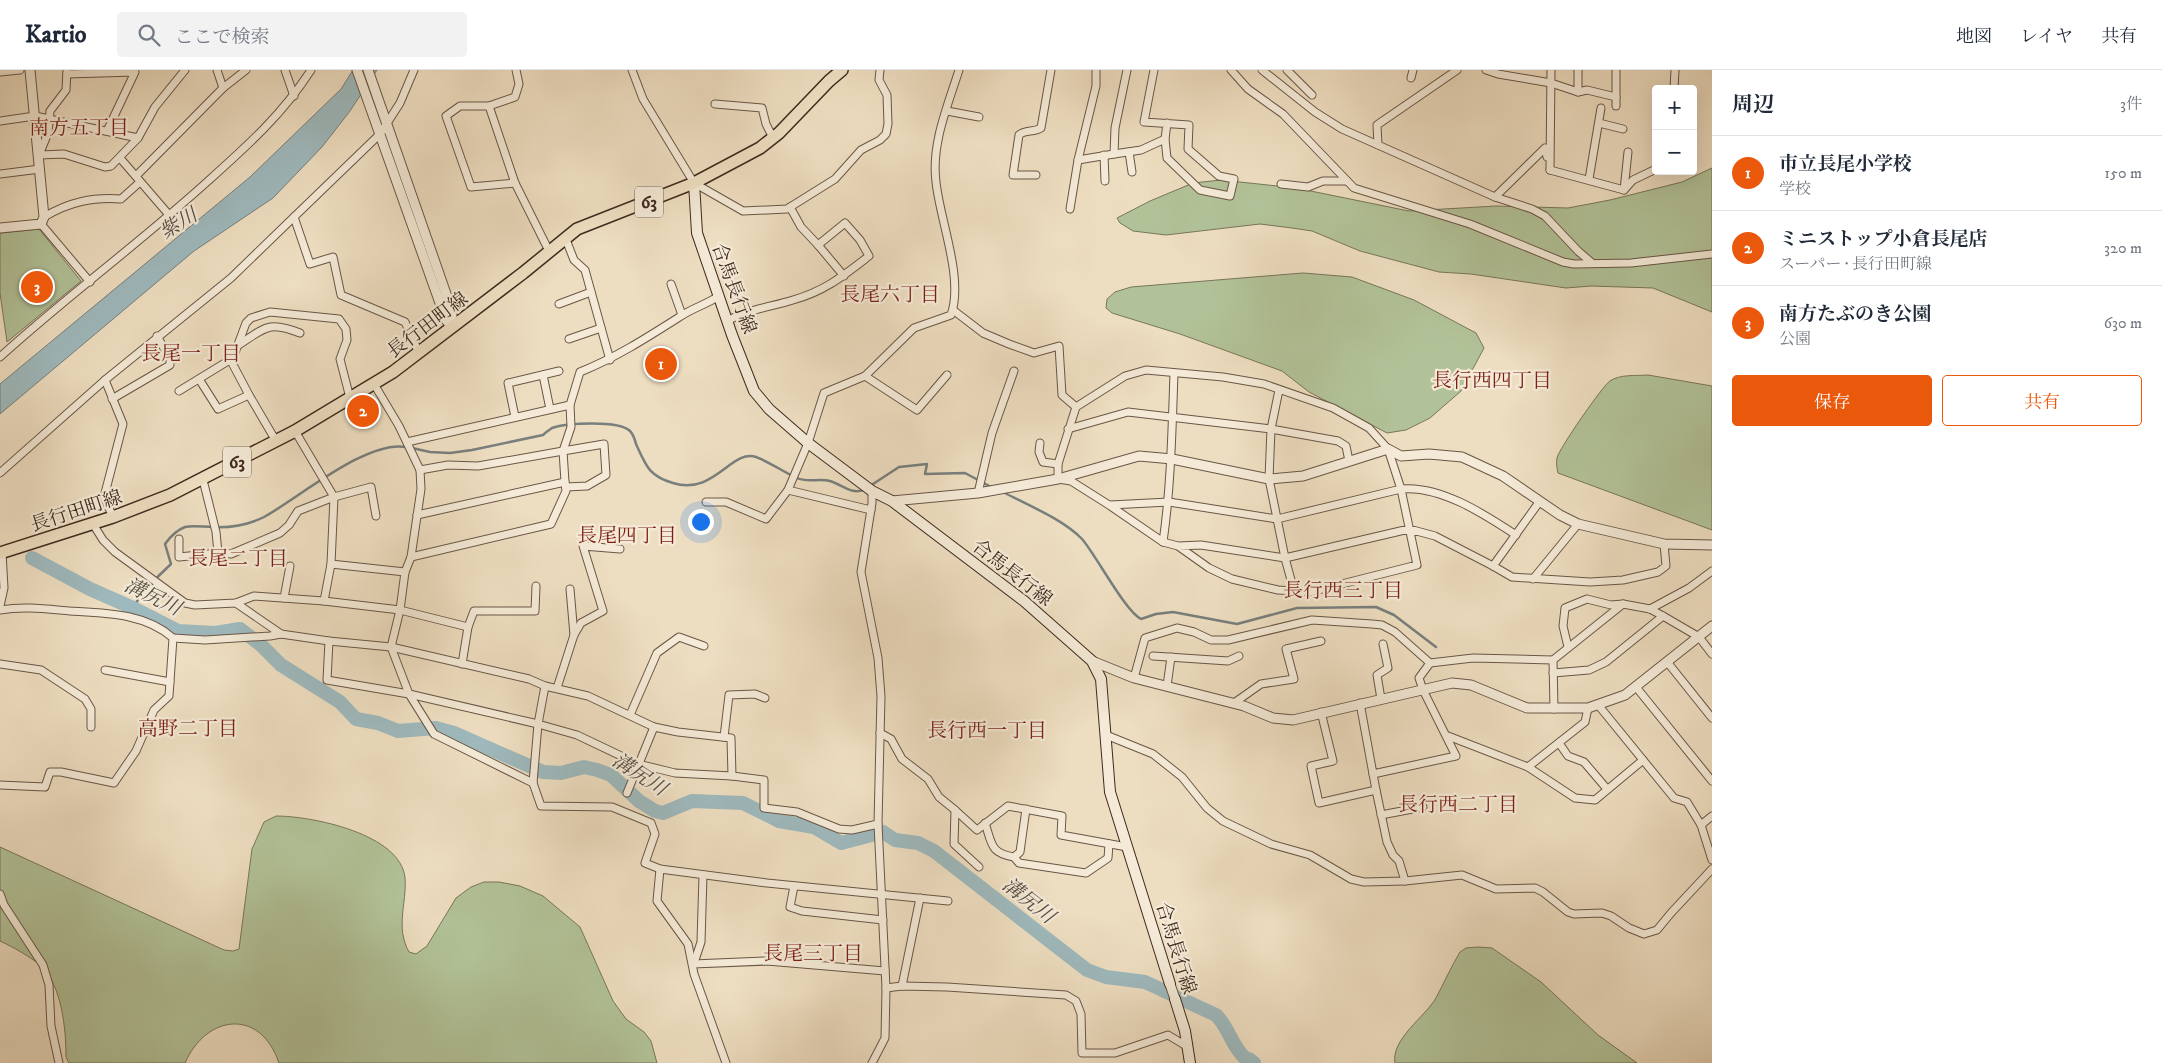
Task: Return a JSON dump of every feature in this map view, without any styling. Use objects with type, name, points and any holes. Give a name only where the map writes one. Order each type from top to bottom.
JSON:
[{"type":"main road","name":"長行田町線","points":[[1,551],[94,524],[170,495],[203,480],[294,431],[374,384],[418,353],[550,251],[565,237],[590,223],[694,183],[760,148],[773,138],[842,70]]},
{"type":"main road","name":"合馬長行線","points":[[694,183],[697,233],[727,321],[754,390],[768,409],[808,443],[872,491],[892,501],[1024,601],[1092,661],[1101,679],[1110,792],[1170,984]]},
{"type":"main road","name":"合馬長行線","points":[[1175,999],[1185,1031],[1190,1063]]},
{"type":"street","points":[[0,72],[20,70]]},
{"type":"street","points":[[30,70],[39,155],[42,220],[90,282]]},
{"type":"street","points":[[39,155],[64,154],[105,167],[111,166],[138,138],[155,107],[185,70]]},
{"type":"street","points":[[217,70],[223,88]]},
{"type":"street","points":[[0,228],[42,220],[57,209],[81,201],[100,197],[121,199],[223,88],[246,70]]},
{"type":"street","points":[[285,70],[294,96]]},
{"type":"street","points":[[0,357],[170,216],[262,133],[294,96],[311,70]]},
{"type":"street","points":[[357,70],[446,320],[452,327]]},
{"type":"street","points":[[368,70],[452,311],[452,327]]},
{"type":"street","points":[[0,473],[157,336],[231,278],[294,217],[378,129],[400,103],[414,70]]},
{"type":"street","points":[[515,183],[471,187],[446,116],[460,106],[489,106],[515,97],[519,84],[516,70]]},
{"type":"street","points":[[632,70],[642,99],[694,183],[743,211],[788,209],[835,179],[861,150],[880,140],[886,134],[887,95],[879,80],[880,70]]},
{"type":"street","points":[[706,502],[726,502],[766,519],[788,490],[808,443],[824,392],[865,376],[914,328],[951,315],[955,291],[950,252],[935,181],[937,149],[959,70]]},
{"type":"street","points":[[1036,175],[1013,175],[1019,135],[1024,131],[1035,132],[1041,128],[1051,70]]},
{"type":"street","points":[[1070,209],[1078,160],[1096,86],[1096,70]]},
{"type":"street","points":[[1114,154],[1115,128],[1127,70]]},
{"type":"street","points":[[1154,70],[1144,122],[1167,123],[1190,125],[1188,149],[1219,176],[1234,179],[1230,196],[1200,190],[1167,158],[1165,139],[1167,123]]},
{"type":"street","points":[[1231,70],[1248,89],[1283,114],[1354,188],[1470,224],[1563,262],[1574,264],[1631,263],[1712,254]]},
{"type":"street","points":[[1262,70],[1315,112],[1342,129],[1495,197],[1532,209],[1545,216],[1592,263]]},
{"type":"street","points":[[1287,70],[1312,95]]},
{"type":"street","points":[[1486,70],[1551,83],[1578,92],[1587,90],[1616,97]]},
{"type":"street","points":[[1550,170],[1551,70]]},
{"type":"street","points":[[1578,70],[1578,92]]},
{"type":"street","points":[[1616,70],[1616,106]]},
{"type":"street","points":[[1674,85],[1675,70]]},
{"type":"street","points":[[1378,145],[1377,125],[1453,71]]},
{"type":"street","points":[[39,155],[48,133],[50,112],[66,90],[67,72],[135,72],[107,131]]},
{"type":"street","points":[[715,104],[762,108],[766,124],[773,138]]},
{"type":"street","points":[[489,106],[515,183],[550,251]]},
{"type":"street","points":[[1589,179],[1601,108]]},
{"type":"street","points":[[947,110],[980,117]]},
{"type":"street","points":[[0,121],[35,116],[138,138]]},
{"type":"street","points":[[1599,123],[1623,129]]},
{"type":"street","points":[[1078,160],[1141,150],[1165,139]]},
{"type":"street","points":[[1495,197],[1545,148],[1550,170]]},
{"type":"street","points":[[1129,152],[1132,172]]},
{"type":"street","points":[[1624,190],[1628,152]]},
{"type":"street","points":[[1104,155],[1105,181]]},
{"type":"street","points":[[120,158],[170,216]]},
{"type":"street","points":[[0,174],[40,169]]},
{"type":"street","points":[[1550,170],[1624,190]]},
{"type":"street","points":[[1624,190],[1633,180],[1652,171]]},
{"type":"street","points":[[1282,184],[1308,187],[1323,181],[1347,181]]},
{"type":"street","points":[[790,207],[801,227],[844,276]]},
{"type":"street","points":[[294,217],[310,264],[333,257],[341,295],[405,322],[418,353]]},
{"type":"street","points":[[727,321],[741,313],[794,300],[833,284],[869,256],[860,240],[844,223],[818,246]]},
{"type":"street","points":[[565,237],[574,260],[585,270],[610,360]]},
{"type":"street","points":[[671,284],[682,315]]},
{"type":"street","points":[[559,304],[591,292]]},
{"type":"street","points":[[410,557],[550,524],[565,485],[563,451],[571,427],[570,405],[580,372],[610,360],[682,315],[719,296]]},
{"type":"street","points":[[953,310],[984,333],[1034,353],[1059,346],[1062,395],[1076,407]]},
{"type":"street","points":[[179,391],[233,358],[246,323],[251,318],[270,312],[339,319],[346,329],[347,340],[340,359],[350,398]]},
{"type":"street","points":[[237,346],[269,326],[289,328],[300,333]]},
{"type":"street","points":[[569,339],[601,328]]},
{"type":"street","points":[[112,399],[170,365],[170,359],[157,336]]},
{"type":"street","points":[[0,349],[10,348]]},
{"type":"street","points":[[230,359],[276,441]]},
{"type":"street","points":[[1058,479],[1058,464],[1076,407],[1125,376],[1146,370],[1222,377],[1264,384],[1333,408],[1369,428],[1388,448],[1401,456],[1430,454],[1462,457],[1503,476],[1578,524],[1664,544],[1712,545]]},
{"type":"street","points":[[515,417],[508,383],[559,371]]},
{"type":"street","points":[[978,493],[992,433],[1014,371]]},
{"type":"street","points":[[1163,542],[1169,502],[1172,459],[1174,373]]},
{"type":"street","points":[[543,375],[550,409]]},
{"type":"street","points":[[865,376],[917,410],[947,375]]},
{"type":"street","points":[[199,379],[218,409],[249,395]]},
{"type":"street","points":[[105,380],[123,424],[104,497],[113,517]]},
{"type":"street","points":[[374,384],[407,442],[420,470],[421,489],[417,515],[410,557],[405,572],[400,610],[391,648],[408,694],[434,734],[533,783]]},
{"type":"street","points":[[1279,390],[1271,429],[1269,479],[1285,558],[1294,591]]},
{"type":"street","points":[[407,442],[570,405]]},
{"type":"street","points":[[1068,429],[1128,412],[1173,417],[1271,429],[1338,441],[1346,446],[1350,461]]},
{"type":"street","points":[[294,431],[334,497],[331,564],[324,601]]},
{"type":"street","points":[[1040,443],[1039,452],[1043,462],[1058,464]]},
{"type":"street","points":[[417,515],[565,485],[587,486],[606,475],[604,444],[478,466],[448,465],[420,470]]},
{"type":"street","points":[[892,501],[978,493],[1058,479],[1139,456],[1172,459],[1269,479],[1303,476],[1388,448]]},
{"type":"street","points":[[1178,546],[1209,568],[1232,579],[1278,590],[1310,592],[1417,565],[1401,489],[1388,448]]},
{"type":"street","points":[[1058,479],[1071,481],[1163,542],[1178,546],[1201,545],[1285,558],[1409,529],[1435,536],[1512,577],[1533,580],[1615,581],[1658,572],[1666,566],[1664,544]]},
{"type":"street","points":[[203,480],[216,532],[218,552]]},
{"type":"street","points":[[179,540],[178,557],[218,552],[231,554],[280,533],[289,525],[298,511],[334,497],[371,487],[376,516]]},
{"type":"street","points":[[1109,505],[1169,502],[1277,519],[1414,487],[1469,505],[1516,535]]},
{"type":"street","points":[[788,490],[871,510]]},
{"type":"street","points":[[872,491],[871,510],[861,572],[878,658],[881,696],[878,824],[886,988],[885,1038],[872,1063]]},
{"type":"street","points":[[1493,566],[1540,501]]},
{"type":"street","points":[[94,524],[103,540],[115,552],[177,598],[195,605],[236,603],[254,596],[324,601],[400,610],[468,627]]},
{"type":"street","points":[[1533,580],[1578,524]]},
{"type":"street","points":[[557,688],[574,635],[581,623],[603,611],[583,546],[620,549]]},
{"type":"street","points":[[0,606],[4,588],[1,551]]},
{"type":"street","points":[[331,564],[405,572]]},
{"type":"street","points":[[284,598],[290,566]]},
{"type":"street","points":[[1650,609],[1689,588],[1712,571]]},
{"type":"street","points":[[462,664],[468,627],[474,611],[535,611],[536,586]]},
{"type":"street","points":[[570,589],[574,635]]},
{"type":"street","points":[[1568,647],[1563,626],[1565,608],[1587,599],[1650,609],[1699,637],[1712,654]]},
{"type":"street","points":[[236,603],[281,634]]},
{"type":"street","points":[[1373,774],[1456,756],[1448,736],[1423,690],[1419,678],[1430,663],[1473,658],[1553,660],[1623,604]]},
{"type":"street","points":[[0,610],[19,607],[122,615],[163,629],[173,638],[205,640],[281,634],[329,642],[391,648],[529,679],[545,686],[588,696],[654,727],[678,732],[731,738],[732,776]]},
{"type":"street","points":[[1553,673],[1589,670],[1606,662],[1663,616]]},
{"type":"street","points":[[1134,678],[1145,638],[1167,630],[1178,628],[1194,632],[1211,640],[1228,640],[1312,620],[1382,625],[1395,632],[1430,663]]},
{"type":"street","points":[[1092,661],[1134,678],[1234,703],[1274,718],[1293,720],[1320,712],[1452,683],[1471,686],[1527,708],[1588,708],[1599,706],[1625,695],[1668,663],[1712,626]]},
{"type":"street","points":[[630,715],[657,654],[679,637],[704,646]]},
{"type":"street","points":[[0,785],[45,787],[50,772],[60,772],[114,783],[136,751],[154,710],[169,696],[173,638]]},
{"type":"street","points":[[1234,703],[1261,684],[1294,679],[1286,649],[1321,641]]},
{"type":"street","points":[[329,642],[327,680],[408,694],[538,724],[576,735],[638,764],[675,773],[764,780],[764,808],[798,812],[839,829],[852,830],[878,824]]},
{"type":"street","points":[[1381,698],[1377,675],[1388,668],[1383,644]]},
{"type":"street","points":[[1153,656],[1228,661],[1239,656]]},
{"type":"street","points":[[1167,686],[1171,657]]},
{"type":"street","points":[[1553,660],[1554,709]]},
{"type":"street","points":[[1668,663],[1712,718]]},
{"type":"street","points":[[0,664],[40,670],[85,699],[90,709],[91,727]]},
{"type":"street","points":[[104,670],[170,682]]},
{"type":"street","points":[[545,686],[538,724],[533,783],[541,806],[612,807],[652,823],[655,834],[645,863],[660,870],[794,886],[948,901]]},
{"type":"street","points":[[1636,687],[1712,781]]},
{"type":"street","points":[[724,737],[729,695],[755,694],[765,698]]},
{"type":"street","points":[[1360,703],[1387,842],[1393,855],[1399,861],[1405,881]]},
{"type":"street","points":[[1599,706],[1674,798],[1687,802],[1701,825],[1712,860]]},
{"type":"street","points":[[1528,767],[1585,722],[1588,708]]},
{"type":"street","points":[[1320,712],[1333,761],[1311,766],[1319,803],[1376,790]]},
{"type":"street","points":[[627,794],[654,727]]},
{"type":"street","points":[[880,733],[891,739],[902,759],[928,779],[939,797],[977,830],[1008,806],[1062,816],[1061,835],[1127,847]]},
{"type":"street","points":[[1106,734],[1153,754],[1182,777],[1207,808],[1223,822],[1271,844],[1310,855],[1351,879],[1364,882],[1405,881],[1462,875],[1496,889],[1535,888],[1568,912],[1574,914],[1602,913],[1612,916],[1629,928],[1644,934],[1657,930],[1712,869]]},
{"type":"street","points":[[1448,736],[1528,767],[1575,798],[1595,800],[1644,760]]},
{"type":"street","points":[[1558,743],[1568,756],[1584,762],[1607,789]]},
{"type":"street","points":[[1381,814],[1423,807]]},
{"type":"street","points":[[955,810],[954,844],[979,867]]},
{"type":"street","points":[[1014,857],[1020,852],[1026,810]]},
{"type":"street","points":[[1701,825],[1712,816]]},
{"type":"street","points":[[985,823],[995,851],[1001,855],[1014,857],[1019,863],[1086,873],[1108,858],[1110,844]]},
{"type":"street","points":[[660,870],[657,902],[688,944],[694,964],[694,974],[726,1063]]},
{"type":"street","points":[[694,964],[701,942],[702,874]]},
{"type":"street","points":[[794,886],[790,907],[802,911],[883,920]]},
{"type":"street","points":[[0,894],[2,906],[43,965],[49,985],[51,1026],[59,1059],[66,1063]]},
{"type":"street","points":[[902,986],[920,898]]},
{"type":"street","points":[[694,964],[767,961],[885,972]]},
{"type":"street","name":"合馬長行線","points":[[1170,984],[1175,999]]},
{"type":"street","points":[[886,988],[902,986],[1066,995],[1076,1001],[1081,1014],[1082,1053],[1115,1053],[1168,1035],[1188,1047]]},
{"type":"green space","points":[[1712,168],[1712,312],[1653,288],[1591,286],[1566,288],[1471,274],[1439,272],[1360,251],[1312,231],[1260,224],[1166,235],[1133,231],[1120,223],[1117,218],[1150,201],[1193,183],[1221,180],[1296,188],[1409,211],[1496,206],[1568,208],[1610,200],[1682,182]]},
{"type":"green space","points":[[39,229],[81,281],[7,342],[0,293],[0,233]]},
{"type":"green space","points":[[1303,273],[1352,277],[1414,300],[1476,333],[1484,348],[1461,391],[1430,418],[1406,430],[1387,433],[1309,392],[1282,371],[1180,334],[1112,313],[1106,308],[1107,299],[1115,292],[1131,287]]},
{"type":"green space","points":[[1648,375],[1712,386],[1712,530],[1558,473],[1557,458],[1559,453],[1606,385],[1618,377]]},
{"type":"green space","points":[[276,816],[311,820],[352,830],[372,839],[388,850],[400,863],[405,878],[402,924],[405,943],[409,952],[416,954],[427,946],[456,898],[471,887],[484,882],[499,882],[520,886],[543,896],[580,927],[613,1001],[626,1019],[644,1032],[651,1041],[657,1063],[279,1063],[270,1045],[259,1033],[246,1026],[233,1024],[219,1027],[206,1035],[194,1047],[185,1063],[69,1063],[66,1057],[64,1021],[53,984],[40,965],[0,941],[0,847],[224,950],[233,951],[239,949],[252,849],[264,822]]},
{"type":"green space","points":[[1466,948],[1492,948],[1541,982],[1598,1035],[1637,1063],[1395,1063],[1398,1045],[1436,998],[1460,952]]},
{"type":"water","points":[[353,70],[377,70],[350,111],[322,147],[273,198],[194,251],[0,414],[0,384],[250,177],[341,89]]},
{"type":"waterway","points":[[412,448],[430,452],[450,453],[543,435],[552,428],[559,426],[604,424],[615,425],[630,431],[649,469],[658,477],[673,483],[687,485],[700,483],[747,456],[761,459],[801,479],[830,481],[852,491],[866,489]]},
{"type":"waterway","points":[[133,608],[144,590],[171,564],[165,544],[179,530],[188,526],[225,527],[252,522],[279,508],[353,461],[372,452],[390,447],[406,447]]},
{"type":"waterway","points":[[870,486],[899,467],[927,464],[925,474],[965,473],[993,488]]},
{"type":"waterway","points":[[1003,492],[1055,519],[1082,539],[1127,605],[1141,619],[1156,614],[1173,612],[1237,624],[1297,608],[1376,607],[1394,615],[1436,647]]},
{"type":"waterway","name":"溝尻川","points":[[32,558],[90,589],[178,631],[215,633],[240,629],[261,645],[281,665],[340,702],[356,719],[378,723],[398,731],[436,728],[454,733],[543,772],[561,773],[584,767],[597,770],[611,775],[639,801],[655,811],[663,813],[692,801],[743,803],[779,821],[814,827],[841,843],[883,832],[895,840],[918,843],[934,851],[1087,970],[1106,977],[1145,982],[1216,1015],[1241,1054],[1254,1063]]},
{"type":"place","name":"南方たぶのき公園","points":[[37,287]]},
{"type":"place","name":"市立長尾小学校","points":[[661,364]]},
{"type":"place","name":"ミニストップ小倉長尾店","points":[[363,411]]},
{"type":"district","name":"南方五丁目","points":[[79,127]]},
{"type":"district","name":"長尾六丁目","points":[[890,294]]},
{"type":"district","name":"長尾一丁目","points":[[191,353]]},
{"type":"district","name":"長行西四丁目","points":[[1492,380]]},
{"type":"district","name":"長尾四丁目","points":[[627,535]]},
{"type":"district","name":"長尾二丁目","points":[[238,558]]},
{"type":"district","name":"長行西三丁目","points":[[1343,590]]},
{"type":"district","name":"高野二丁目","points":[[188,728]]},
{"type":"district","name":"長行西一丁目","points":[[987,730]]},
{"type":"district","name":"長行西二丁目","points":[[1458,804]]},
{"type":"district","name":"長尾三丁目","points":[[813,953]]},
{"type":"water label","name":"紫川","points":[[178,223]]}]
